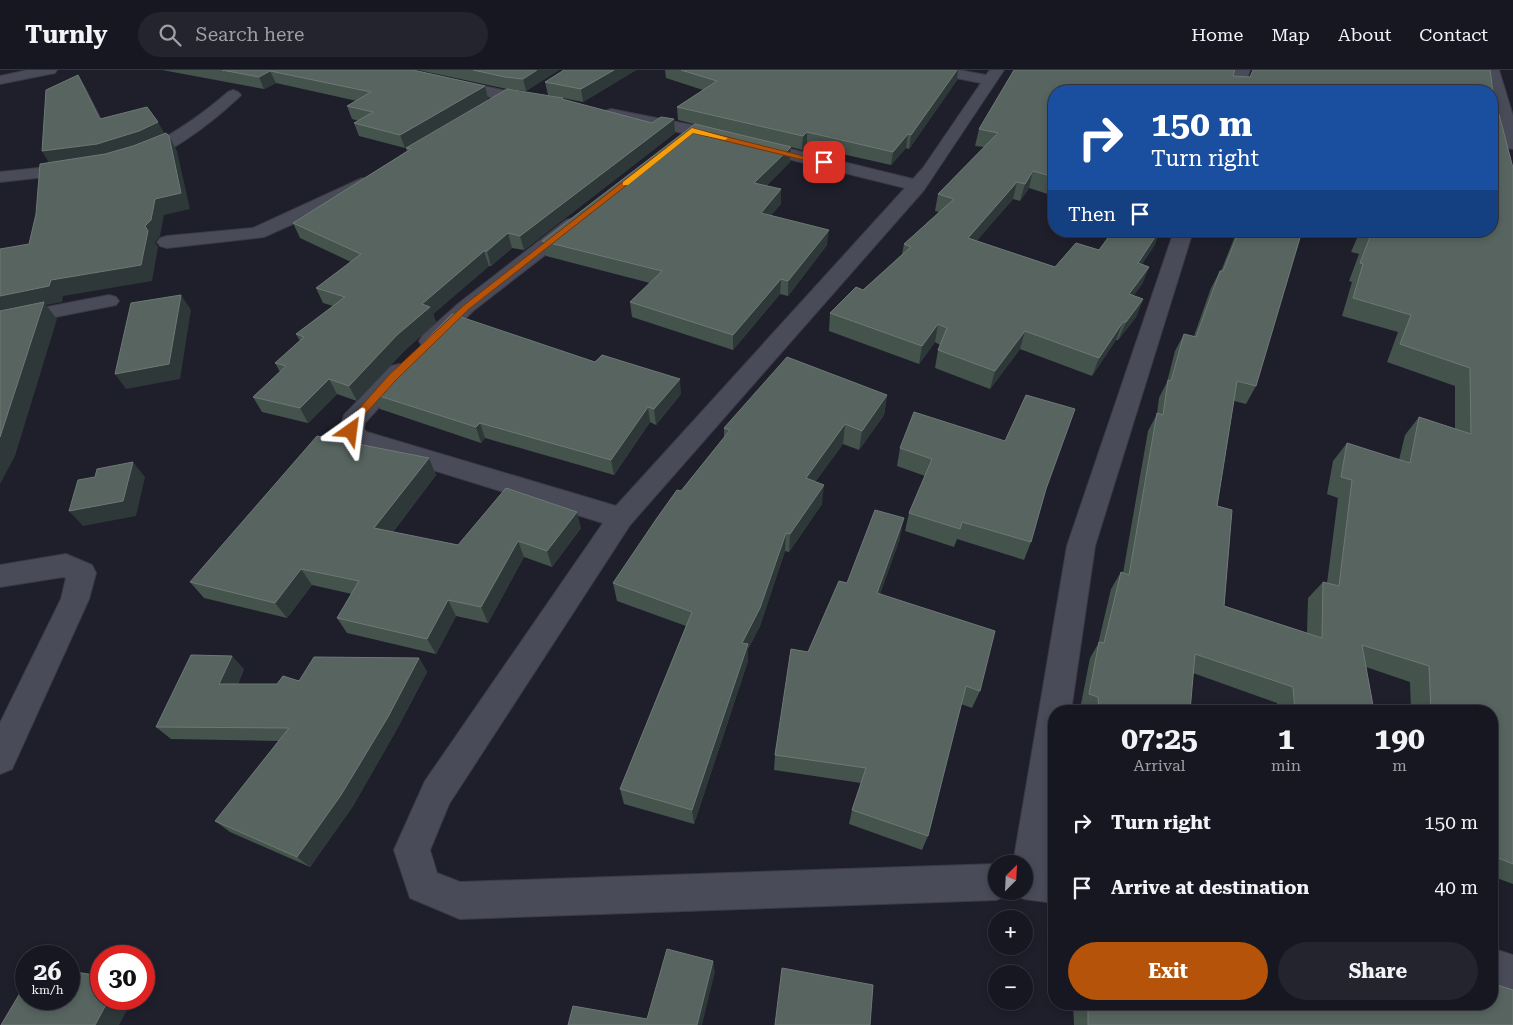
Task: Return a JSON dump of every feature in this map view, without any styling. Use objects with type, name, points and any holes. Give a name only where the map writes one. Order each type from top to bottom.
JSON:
[{"type":"street","points":[[0,80],[50,70]]},
{"type":"street","points":[[389,70],[507,96],[529,98],[546,95]]},
{"type":"street","points":[[935,70],[994,75],[918,186],[621,518],[437,793],[412,850],[423,885],[460,901],[988,883]]},
{"type":"street","points":[[1238,85],[1243,70]]},
{"type":"street","points":[[1492,70],[1496,85]]},
{"type":"street","points":[[1498,91],[1513,144]]},
{"type":"street","points":[[122,161],[162,148],[199,126],[233,95]]},
{"type":"street","points":[[486,108],[507,96]]},
{"type":"street","points":[[596,111],[702,133],[673,147]]},
{"type":"street","points":[[739,142],[918,186]]},
{"type":"street","points":[[0,177],[96,166]]},
{"type":"street","points":[[167,242],[257,233],[320,205],[376,175]]},
{"type":"street","points":[[589,212],[466,308],[393,378],[353,421],[351,431],[358,438],[621,518]]},
{"type":"street","points":[[1056,705],[1081,546],[1182,237]]},
{"type":"street","points":[[0,322],[109,301]]},
{"type":"street","points":[[0,576],[66,565],[82,573],[75,599],[0,758]]},
{"type":"street","points":[[1030,855],[1048,751]]},
{"type":"street","points":[[1498,969],[1513,974]]},
{"type":"building","points":[[222,70],[413,70],[485,86],[400,135],[354,123],[373,112],[347,106],[371,92],[270,71],[259,77]]},
{"type":"building","points":[[473,70],[537,70],[523,79]]},
{"type":"building","points":[[564,70],[614,70],[581,89],[545,82]]},
{"type":"building","points":[[681,70],[957,70],[911,135],[908,134],[893,152],[807,132],[803,136],[677,107],[717,81]]},
{"type":"building","points":[[1014,70],[1235,70],[1233,76],[1250,77],[1253,70],[1490,70],[1492,85],[1048,85],[1048,175],[1033,171],[1025,184],[1017,182],[968,238],[1055,267],[1076,243],[1099,250],[1109,237],[1155,237],[1138,263],[1149,267],[1129,294],[1143,299],[1126,322],[1123,322],[1099,358],[1025,331],[995,371],[938,350],[947,328],[938,324],[922,346],[830,313],[856,287],[863,290],[911,247],[904,244],[954,199],[938,194],[998,133],[979,129]]},
{"type":"building","points":[[78,75],[100,119],[147,107],[158,122],[139,131],[97,144],[42,151],[46,90]]},
{"type":"building","points":[[507,89],[563,98],[652,123],[661,117],[674,119],[520,236],[508,233],[487,251],[484,251],[422,304],[430,307],[397,335],[349,386],[329,379],[300,408],[253,397],[286,366],[275,363],[304,337],[296,334],[345,297],[316,288],[361,254],[293,223],[411,149],[406,148]]},
{"type":"building","points":[[1499,114],[1513,168],[1513,864],[1498,858],[1498,705],[1431,705],[1429,666],[1362,645],[1373,705],[1294,705],[1293,687],[1195,654],[1191,705],[1099,705],[1098,697],[1089,694],[1099,642],[1104,643],[1121,572],[1129,575],[1157,413],[1163,415],[1168,380],[1171,381],[1184,334],[1196,337],[1220,271],[1223,271],[1237,237],[1300,237],[1256,386],[1237,381],[1217,506],[1232,510],[1224,606],[1322,638],[1323,582],[1339,586],[1352,480],[1341,477],[1347,443],[1410,463],[1419,417],[1471,434],[1470,368],[1400,344],[1411,315],[1353,298],[1363,264],[1360,263],[1370,237],[1498,237]]},
{"type":"building","points":[[695,124],[791,147],[754,183],[781,189],[761,213],[829,230],[788,281],[781,279],[733,335],[630,302],[662,271],[542,241]]},
{"type":"building","points":[[166,133],[169,136],[181,193],[155,199],[151,220],[145,226],[148,231],[141,265],[51,280],[49,286],[0,296],[0,249],[29,244],[36,214],[40,164],[105,154],[133,146]]},
{"type":"building","points":[[181,295],[169,364],[115,374],[131,303]]},
{"type":"building","points":[[44,302],[0,437],[0,311]]},
{"type":"building","points":[[452,314],[595,362],[602,355],[680,379],[654,409],[648,407],[611,460],[480,423],[476,427],[373,394]]},
{"type":"building","points":[[787,357],[887,395],[862,431],[845,424],[806,478],[824,485],[790,534],[786,533],[760,608],[742,643],[748,644],[692,810],[620,789],[692,612],[613,583],[677,490],[681,491],[730,430],[724,428]]},
{"type":"building","points":[[1026,395],[1075,409],[1046,489],[1031,542],[962,522],[960,529],[909,513],[932,459],[900,448],[914,412],[1005,441]]},
{"type":"building","points":[[317,436],[429,458],[374,528],[458,545],[506,488],[577,512],[547,551],[518,541],[481,607],[448,600],[427,639],[337,618],[359,581],[301,569],[275,603],[190,582]]},
{"type":"building","points":[[133,462],[123,501],[69,511],[78,480],[95,477],[97,469]]},
{"type":"building","points":[[875,510],[904,518],[877,593],[995,631],[980,691],[966,686],[928,836],[852,810],[866,768],[775,755],[791,649],[808,652],[839,581],[847,583]]},
{"type":"building","points":[[191,655],[232,656],[219,684],[277,684],[283,676],[299,681],[314,657],[419,658],[388,717],[341,795],[297,857],[215,821],[289,728],[156,727]]},
{"type":"building","points":[[667,949],[713,961],[697,1025],[568,1025],[573,1006],[647,1019]]},
{"type":"building","points":[[782,968],[873,985],[870,1025],[775,1025]]},
{"type":"building","points":[[80,973],[90,974],[90,1010],[103,1010],[95,1025],[1,1025],[15,1001],[15,1010],[80,1010]]},
{"type":"building","points":[[1498,985],[1513,990],[1513,1025],[1088,1025],[1088,1010],[1498,1010]]},
{"type":"slow traffic","points":[[626,183],[692,130],[725,138]]},
{"type":"route","points":[[351,431],[353,421],[393,378],[466,308],[673,147],[692,130],[824,162]]}]
